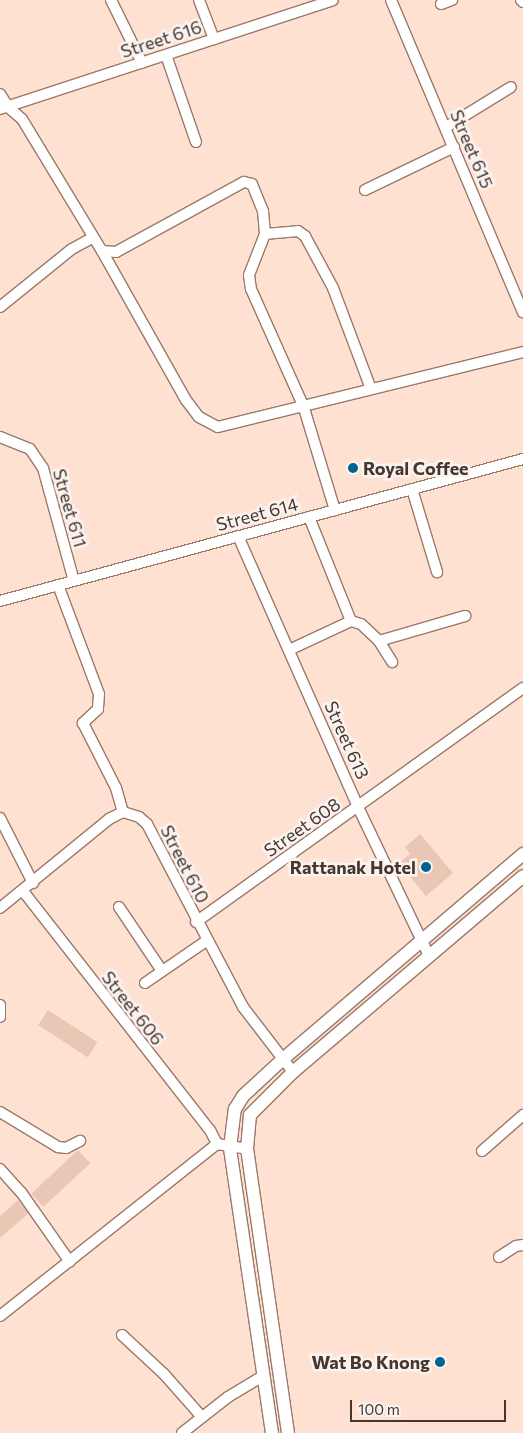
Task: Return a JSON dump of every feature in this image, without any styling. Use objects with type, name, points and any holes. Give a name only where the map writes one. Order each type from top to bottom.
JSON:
[{"type":"main road","points":[[272,1433],[230,1148],[231,1127],[239,1102],[283,1059],[523,854]]},
{"type":"main road","points":[[288,1433],[247,1149],[247,1129],[253,1111],[293,1072],[523,876]]},
{"type":"street","points":[[111,0],[142,63]]},
{"type":"street","points":[[199,0],[214,39]]},
{"type":"street","name":"Street 616","points":[[4,108],[333,0]]},
{"type":"street","name":"Street 615","points":[[391,0],[523,312]]},
{"type":"street","points":[[441,4],[452,0]]},
{"type":"street","points":[[166,55],[196,142]]},
{"type":"street","points":[[446,127],[511,86]]},
{"type":"street","points":[[0,94],[4,108],[22,119],[92,238],[102,251],[186,400],[208,425],[218,428],[303,405],[523,352]]},
{"type":"street","points":[[365,190],[454,147]]},
{"type":"street","points":[[102,251],[116,252],[244,182],[252,184],[256,191],[265,234],[249,275],[250,289],[303,405],[335,510]]},
{"type":"street","points":[[265,234],[298,231],[305,236],[343,311],[371,389]]},
{"type":"street","points":[[0,307],[72,249],[92,238]]},
{"type":"street","name":"Street 611","points":[[0,438],[30,449],[43,468],[74,581]]},
{"type":"street","name":"Street 614","points":[[0,601],[523,459]]},
{"type":"street","points":[[412,489],[437,572]]},
{"type":"street","points":[[310,517],[351,621]]},
{"type":"street","name":"Street 613","points":[[238,536],[358,807],[429,956]]},
{"type":"street","points":[[0,908],[33,883],[55,861],[123,812],[116,788],[83,723],[98,709],[99,694],[58,585]]},
{"type":"street","points":[[379,641],[464,616]]},
{"type":"street","points":[[289,650],[351,621],[361,624],[379,641],[392,662]]},
{"type":"street","name":"Street 608","points":[[196,922],[523,688]]},
{"type":"street","name":"Street 610","points":[[123,812],[139,817],[146,824],[206,941],[243,1007],[293,1072]]},
{"type":"street","points":[[0,818],[33,883]]},
{"type":"street","name":"Street 606","points":[[23,891],[210,1130],[217,1144]]},
{"type":"street","points":[[119,907],[162,971]]},
{"type":"street","points":[[145,983],[206,941]]},
{"type":"street","points":[[0,1005],[0,1017]]},
{"type":"street","points":[[0,1112],[58,1147],[66,1148],[80,1141]]},
{"type":"street","points":[[482,1151],[523,1115]]},
{"type":"street","points":[[0,1316],[217,1144],[230,1148],[247,1149]]},
{"type":"street","points":[[0,1169],[21,1192],[70,1262]]},
{"type":"street","points":[[499,1257],[516,1246],[523,1245]]},
{"type":"street","points":[[122,1335],[164,1374],[201,1416]]},
{"type":"street","points":[[182,1433],[201,1416],[263,1376]]},
{"type":"building","points":[[420,834],[453,873],[426,896],[399,863],[410,854],[405,847]]},
{"type":"building","points":[[48,1010],[97,1042],[88,1057],[38,1025]]},
{"type":"building","points":[[78,1150],[90,1163],[43,1207],[31,1194]]},
{"type":"building","points":[[18,1200],[29,1213],[0,1238],[0,1216]]},
{"type":"place","name":"Royal Coffee","points":[[353,468]]},
{"type":"place","name":"Rattanak Hotel","points":[[426,867]]},
{"type":"place","name":"Wat Bo Knong","points":[[440,1362]]}]
